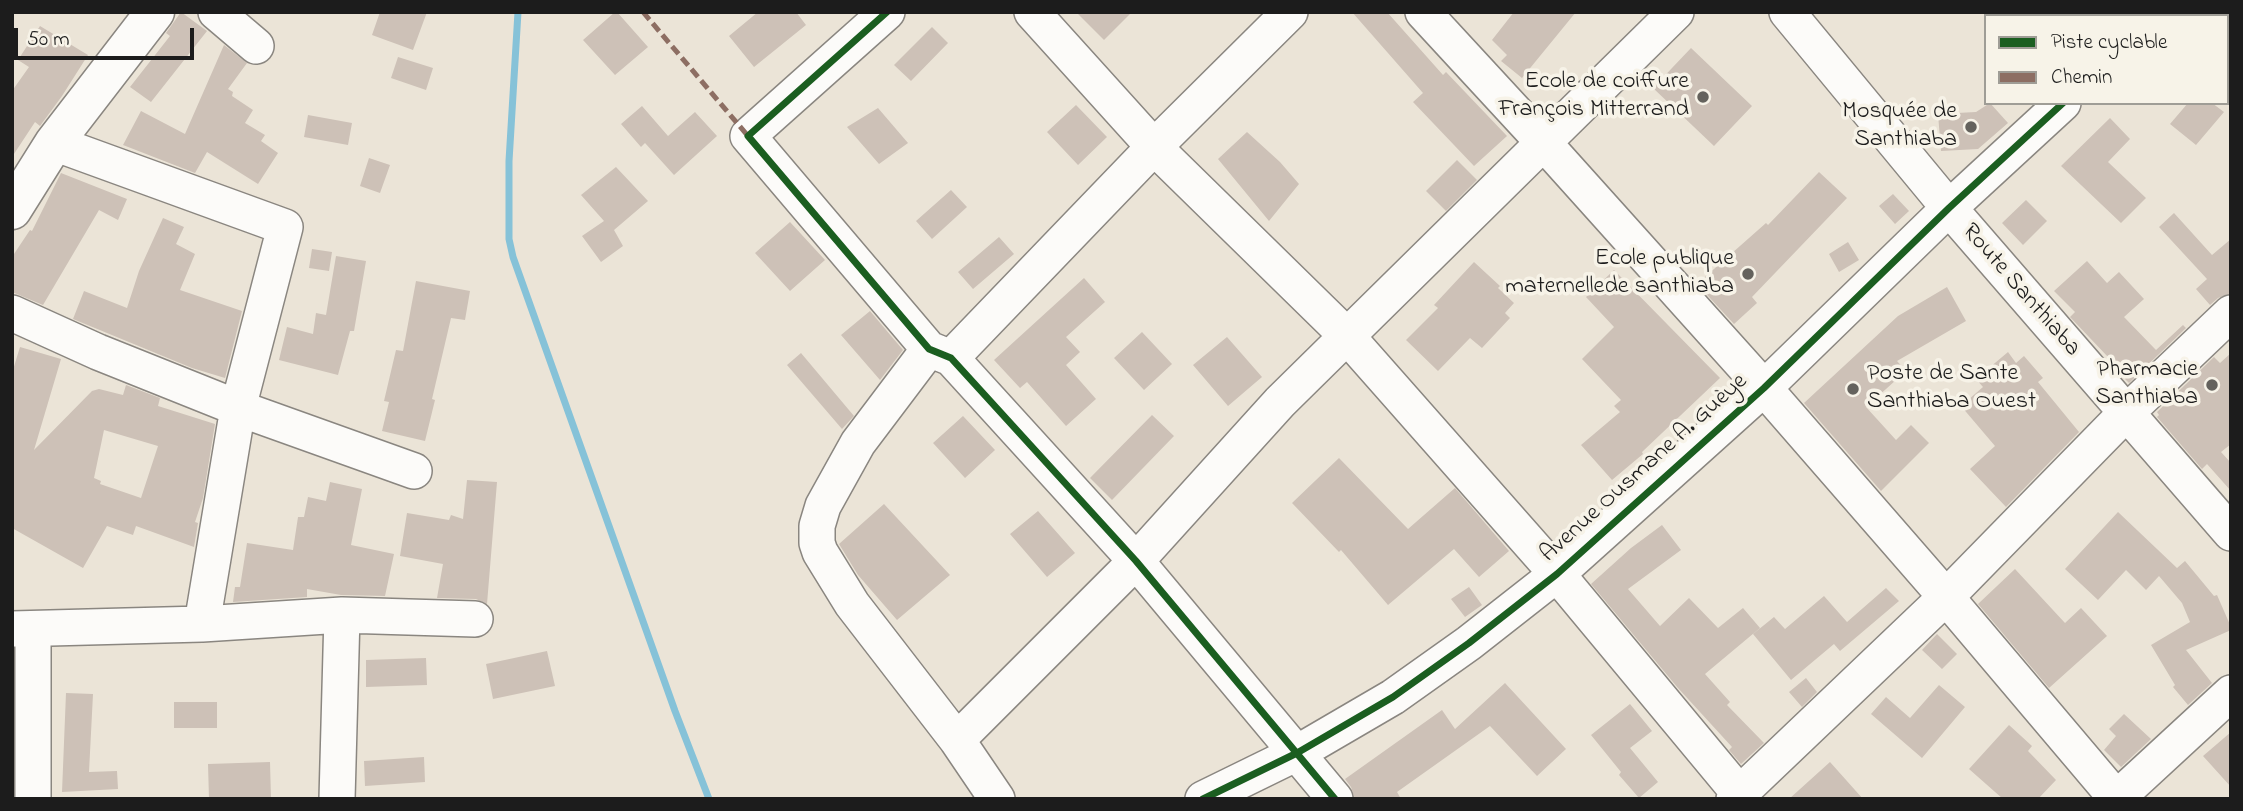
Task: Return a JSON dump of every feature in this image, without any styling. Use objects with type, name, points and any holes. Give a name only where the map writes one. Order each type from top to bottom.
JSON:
[{"type":"main road","points":[[12,210],[54,143],[155,12]]},
{"type":"street","points":[[216,12],[256,46]]},
{"type":"street","points":[[887,12],[748,136],[940,354],[1136,561],[1335,799]]},
{"type":"street","points":[[1032,12],[1154,147],[1346,335],[1556,574],[1739,797],[1946,597],[2126,413],[2231,313]]},
{"type":"street","points":[[997,799],[957,740],[852,604],[820,552],[817,526],[823,506],[858,443],[940,354],[1290,12]]},
{"type":"street","points":[[1423,12],[1764,388],[1946,597],[2116,799],[2231,694]]},
{"type":"street","points":[[957,740],[1136,561],[1280,402],[1346,335],[1676,12]]},
{"type":"street","name":"Route Santhiaba","points":[[1787,12],[1949,208],[2231,533]]},
{"type":"street","name":"Avenue Ousmane A. Guèye","points":[[1203,799],[1297,753],[1393,696],[1434,669],[1556,574],[1764,388],[1949,208],[2061,105]]},
{"type":"street","points":[[54,143],[285,227],[238,408],[202,624]]},
{"type":"street","points":[[12,313],[98,352],[238,408],[414,471]]},
{"type":"street","points":[[337,799],[342,615]]},
{"type":"street","points":[[33,799],[22,629],[202,624],[342,615],[475,619]]},
{"type":"building","points":[[181,12],[207,31],[151,102],[130,87],[170,36],[166,33]]},
{"type":"building","points":[[380,12],[427,12],[413,50],[372,35]]},
{"type":"building","points":[[615,12],[648,47],[615,75],[583,40]]},
{"type":"building","points":[[758,12],[796,12],[806,25],[754,67],[729,36]]},
{"type":"building","points":[[1076,12],[1132,12],[1104,40]]},
{"type":"building","points":[[1352,12],[1387,12],[1443,75],[1446,72],[1507,136],[1474,166],[1413,102],[1423,93]]},
{"type":"building","points":[[1514,12],[1576,12],[1522,78],[1501,61],[1507,55],[1492,40]]},
{"type":"building","points":[[40,26],[88,55],[40,126],[35,122],[12,157],[12,91],[29,67],[18,60]]},
{"type":"building","points":[[932,27],[948,43],[911,81],[894,65]]},
{"type":"building","points":[[224,45],[247,63],[228,89],[233,92],[232,96],[253,110],[245,123],[265,135],[261,141],[278,153],[258,184],[207,152],[195,173],[123,145],[141,111],[185,134]]},
{"type":"building","name":"Ecole de coiffure François Mitterrand","points":[[1691,48],[1752,106],[1714,146],[1653,88]]},
{"type":"building","points":[[398,57],[433,68],[426,90],[391,78]]},
{"type":"building","points":[[1076,105],[1107,137],[1078,165],[1047,132]]},
{"type":"building","name":"Mosquée de Santhiaba","points":[[1992,105],[2008,123],[1978,149],[1941,151],[1938,114],[1976,112]]},
{"type":"building","points":[[2186,105],[2215,105],[2224,112],[2196,145],[2170,124]]},
{"type":"building","points":[[642,106],[668,136],[695,112],[717,136],[674,175],[645,143],[641,147],[621,124]]},
{"type":"building","points":[[878,108],[908,143],[879,164],[847,127]]},
{"type":"building","points":[[308,115],[352,123],[348,145],[304,137]]},
{"type":"building","points":[[2110,118],[2130,139],[2108,162],[2146,198],[2121,223],[2061,166]]},
{"type":"building","points":[[1247,132],[1280,162],[1299,184],[1269,221],[1218,159]]},
{"type":"building","points":[[369,158],[390,165],[380,193],[360,186]]},
{"type":"building","points":[[1457,160],[1477,180],[1446,211],[1426,191]]},
{"type":"building","points":[[616,167],[648,201],[614,230],[623,246],[601,262],[582,236],[604,221],[581,195]]},
{"type":"building","points":[[1819,172],[1847,198],[1752,297],[1757,303],[1734,324],[1697,284],[1766,223],[1768,225]]},
{"type":"building","points":[[61,173],[127,199],[118,220],[99,210],[43,305],[12,292],[12,257],[30,230],[32,231]]},
{"type":"building","points":[[951,190],[967,207],[932,239],[916,221]]},
{"type":"building","points":[[1893,194],[1909,211],[1895,224],[1879,206]]},
{"type":"building","points":[[2026,200],[2047,221],[2023,245],[2002,223]]},
{"type":"building","points":[[2174,213],[2212,255],[2231,239],[2231,293],[2218,298],[2210,305],[2196,289],[2207,279],[2159,227]]},
{"type":"building","points":[[163,218],[184,227],[176,244],[195,254],[180,290],[242,311],[225,378],[192,368],[73,319],[84,291],[127,308],[139,271]]},
{"type":"building","points":[[790,222],[825,260],[790,291],[755,253]]},
{"type":"building","points":[[999,237],[1014,254],[973,289],[958,272]]},
{"type":"building","points":[[1848,242],[1859,260],[1839,272],[1829,254]]},
{"type":"building","points":[[312,249],[332,252],[329,271],[309,268]]},
{"type":"building","points":[[336,256],[366,261],[354,331],[350,331],[338,375],[279,360],[287,327],[313,334],[316,313],[326,315]]},
{"type":"building","points":[[2087,261],[2107,283],[2119,272],[2144,299],[2124,317],[2156,350],[2183,325],[2186,328],[2129,383],[2125,379],[2127,377],[2070,317],[2075,312],[2054,291]]},
{"type":"building","points":[[1474,262],[1514,303],[1505,313],[1510,318],[1482,348],[1470,338],[1438,371],[1406,340],[1438,308],[1434,305]]},
{"type":"building","points":[[1614,270],[1720,378],[1642,452],[1643,454],[1612,480],[1581,445],[1620,412],[1614,406],[1621,400],[1582,359],[1614,327],[1586,297]]},
{"type":"building","points":[[1084,278],[1105,302],[1066,337],[1080,352],[1066,365],[1096,399],[1066,426],[1027,382],[1020,388],[994,360]]},
{"type":"building","points":[[416,281],[470,291],[465,320],[451,318],[425,441],[382,431],[389,402],[384,401],[396,350],[403,351]]},
{"type":"building","points":[[1947,287],[1966,321],[1897,361],[1906,371],[1866,407],[1896,440],[1911,425],[1929,443],[1881,491],[1804,403],[1898,316]]},
{"type":"building","points":[[870,311],[903,350],[880,380],[841,335]]},
{"type":"building","points":[[1142,332],[1172,364],[1144,390],[1114,358]]},
{"type":"building","points":[[1227,337],[1262,377],[1228,406],[1193,365]]},
{"type":"building","points":[[20,347],[61,359],[34,450],[92,391],[99,389],[123,395],[126,385],[160,398],[158,406],[215,424],[203,498],[195,522],[198,523],[194,547],[136,526],[133,535],[107,526],[83,568],[12,528],[12,373]],"holes":[[[104,430],[158,446],[141,498],[100,484],[101,481],[94,478]]]},
{"type":"building","points":[[2008,352],[2016,363],[2024,356],[2043,378],[2038,382],[2079,432],[2006,507],[1970,469],[1995,446],[1961,406],[1983,387],[1976,379]]},
{"type":"building","points":[[801,353],[854,416],[842,429],[787,365]]},
{"type":"building","name":"Pharmacie Santhiaba","points":[[2231,353],[2231,444],[2221,452],[2231,463],[2231,491],[2207,464],[2202,469],[2157,417],[2157,412],[2214,357],[2220,363]]},
{"type":"building","points":[[1152,415],[1174,436],[1112,500],[1090,478]]},
{"type":"building","points":[[963,416],[995,450],[965,478],[933,443]]},
{"type":"building","points":[[1339,458],[1408,529],[1455,488],[1509,551],[1479,577],[1454,549],[1388,605],[1341,550],[1339,552],[1292,503]]},
{"type":"building","points":[[467,480],[497,482],[487,604],[476,599],[437,598],[443,564],[400,556],[407,513],[449,520],[451,515],[463,519]]},
{"type":"building","points":[[330,482],[362,489],[351,545],[394,554],[385,596],[341,595],[307,589],[307,597],[233,602],[235,587],[240,587],[247,543],[293,550],[298,517],[304,517],[308,497],[326,501]]},
{"type":"building","points":[[884,504],[950,575],[897,620],[858,575],[839,544]]},
{"type":"building","points":[[1038,511],[1075,553],[1047,577],[1010,534]]},
{"type":"building","points":[[2118,512],[2177,568],[2185,561],[2214,596],[2217,595],[2231,627],[2231,630],[2186,650],[2212,683],[2188,705],[2173,687],[2175,685],[2151,645],[2190,622],[2182,603],[2159,576],[2146,590],[2126,570],[2098,600],[2065,569]]},
{"type":"building","points":[[1662,525],[1681,550],[1628,589],[1660,626],[1689,598],[1718,628],[1743,608],[1760,628],[1705,674],[1730,702],[1727,705],[1764,743],[1741,764],[1729,750],[1732,747],[1678,688],[1591,584],[1631,548]]},
{"type":"building","points":[[2015,569],[2065,623],[2081,608],[2107,636],[2049,688],[1978,604]]},
{"type":"building","points":[[1469,587],[1482,605],[1465,617],[1451,599]]},
{"type":"building","points":[[1886,588],[1899,601],[1840,651],[1834,644],[1791,680],[1753,634],[1774,617],[1785,629],[1824,596],[1847,622]]},
{"type":"building","points":[[1937,634],[1957,654],[1942,669],[1922,650]]},
{"type":"building","points":[[547,651],[555,686],[493,699],[486,664]]},
{"type":"building","points":[[426,658],[427,685],[366,687],[366,660]]},
{"type":"building","points":[[1806,678],[1817,692],[1802,707],[1789,692]]},
{"type":"building","points":[[1505,683],[1566,749],[1537,776],[1490,726],[1397,792],[1401,799],[1355,799],[1345,779],[1442,710],[1455,729]]},
{"type":"building","points":[[1939,685],[1965,707],[1922,758],[1871,714],[1886,697],[1910,718]]},
{"type":"building","points":[[66,693],[93,694],[89,772],[117,771],[118,789],[62,792]]},
{"type":"building","points":[[174,702],[217,702],[217,728],[174,728]]},
{"type":"building","points":[[1630,704],[1652,731],[1630,748],[1658,782],[1639,798],[1591,735]]},
{"type":"building","points":[[2124,714],[2151,739],[2121,767],[2104,750],[2116,736],[2109,729]]},
{"type":"building","points":[[2009,725],[2032,746],[2028,751],[2056,780],[2038,799],[2003,799],[1969,769]]},
{"type":"building","points":[[2231,732],[2231,787],[2203,756]]},
{"type":"building","points":[[424,757],[425,782],[365,786],[364,761]]},
{"type":"building","points":[[270,762],[271,799],[209,799],[208,764]]},
{"type":"building","points":[[1830,762],[1863,799],[1789,799]]},
{"type":"waterway","points":[[518,12],[509,161],[509,239],[513,257],[709,799]]},
{"type":"marked path","points":[[643,12],[748,136]]},
{"type":"cycle path","points":[[887,12],[748,136],[929,349],[951,358],[1136,561],[1335,799]]},
{"type":"cycle path","points":[[1203,799],[1297,753],[1393,697],[1469,643],[1557,574],[1764,388],[1949,208],[2061,105]]},
{"type":"place","name":"Ecole de coiffure François Mitterrand","points":[[1703,97]]},
{"type":"place","name":"Mosquée de Santhiaba","points":[[1971,127]]},
{"type":"place","name":"Ecole publique maternellede santhiaba","points":[[1748,274]]},
{"type":"place","name":"Pharmacie Santhiaba","points":[[2212,385]]},
{"type":"place","name":"Poste de Sante Santhiaba Ouest","points":[[1853,389]]}]
